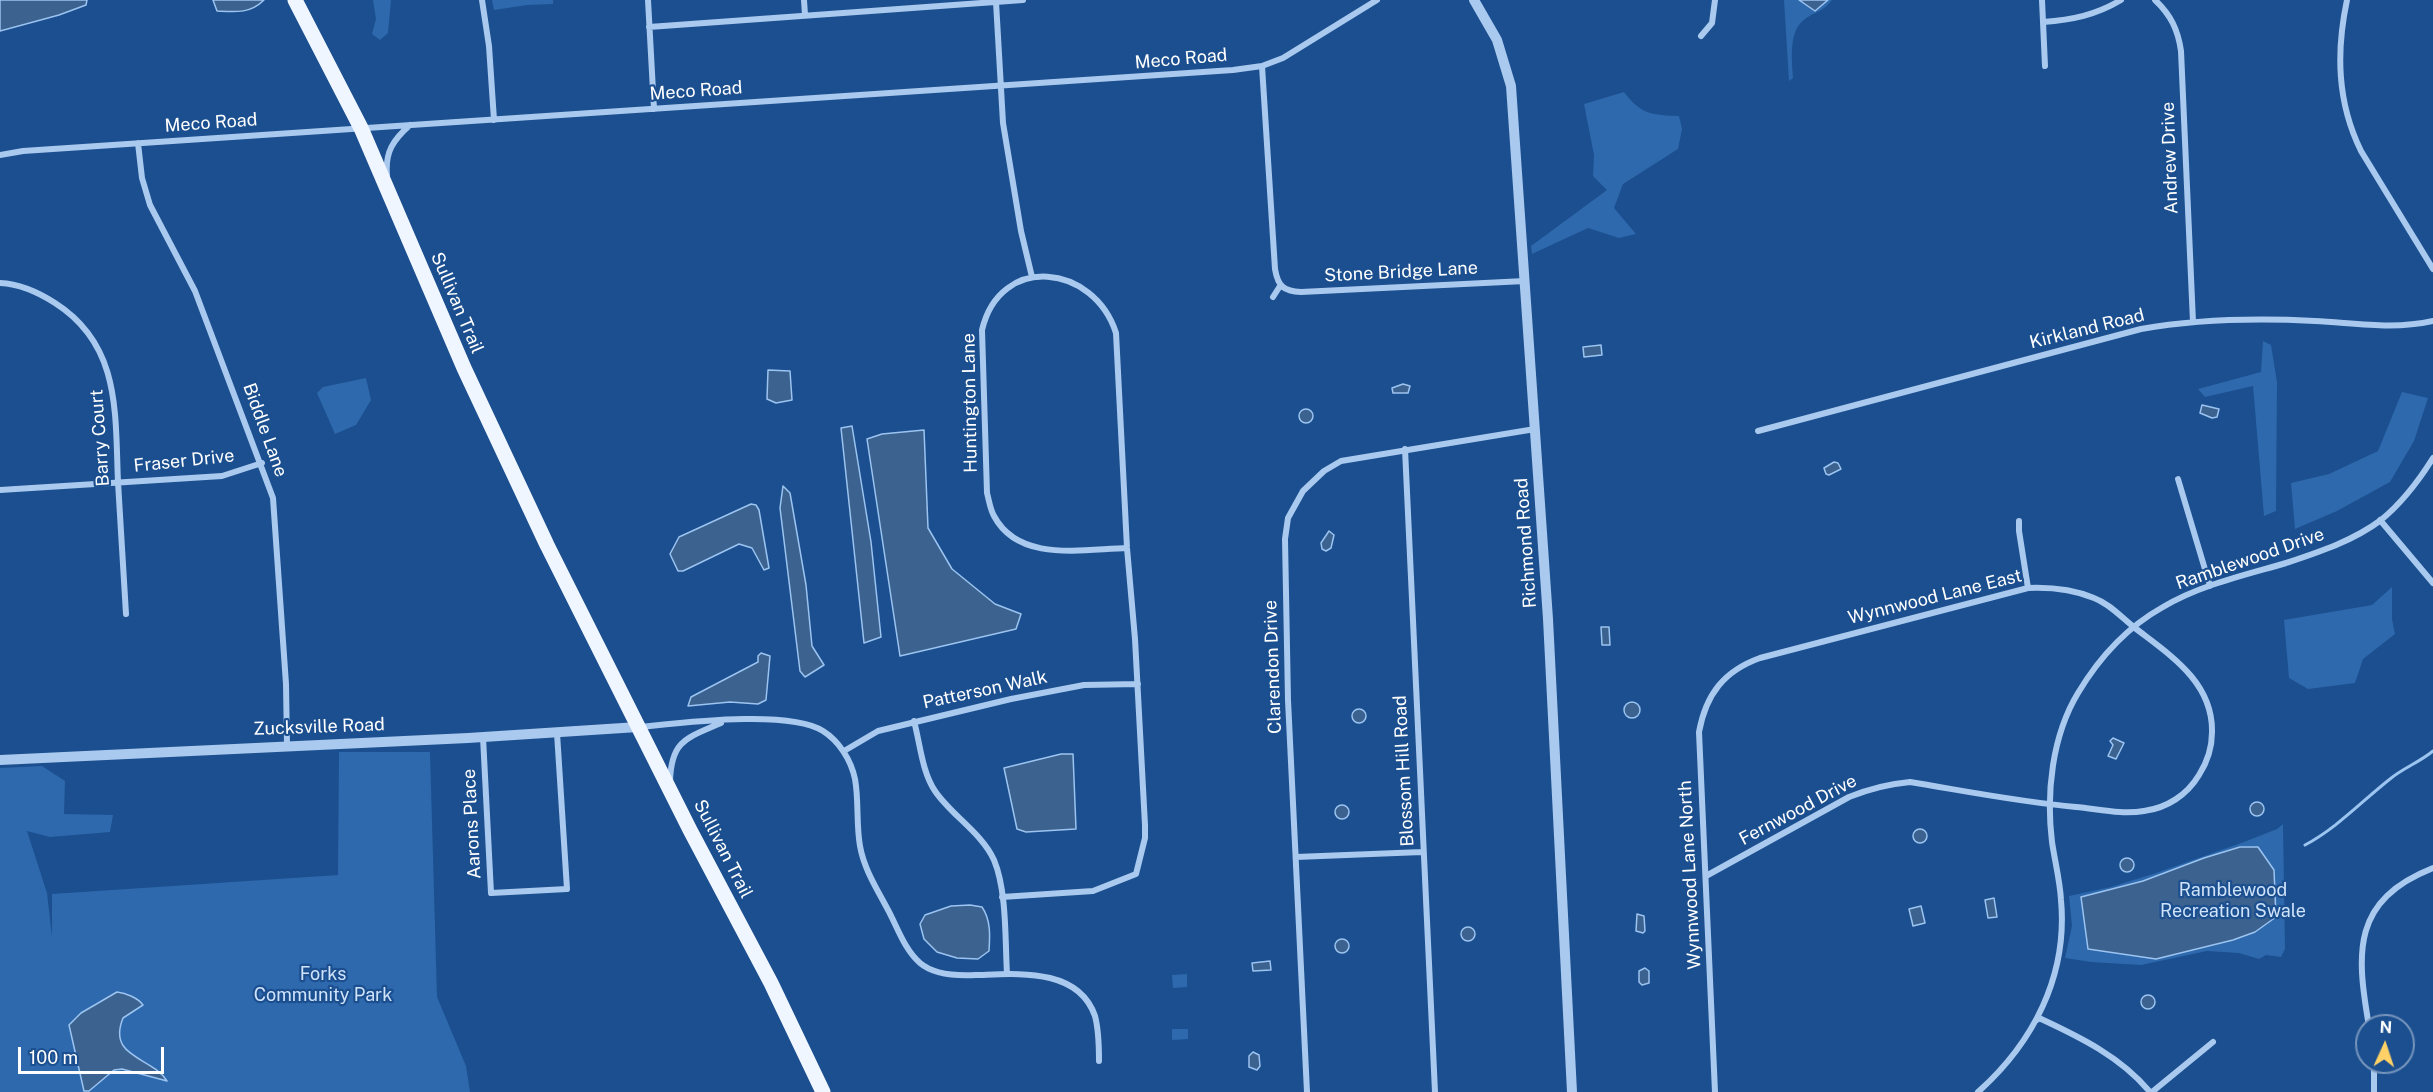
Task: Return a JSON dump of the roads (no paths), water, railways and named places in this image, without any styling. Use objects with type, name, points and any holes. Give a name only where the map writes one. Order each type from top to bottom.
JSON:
[{"type":"main road","name":"Sullivan Trail","points":[[295,0],[361,128],[464,368],[586,622],[771,983],[823,1092]]},
{"type":"street","points":[[482,0],[489,46],[494,120]]},
{"type":"street","points":[[648,0],[654,109]]},
{"type":"street","points":[[804,0],[805,15]]},
{"type":"street","points":[[649,27],[1023,0]]},
{"type":"street","name":"Meco Road","points":[[0,155],[23,151],[138,143],[1140,77],[1262,66],[1283,58],[1377,0]]},
{"type":"street","name":"Richmond Road","points":[[1474,0],[1497,39],[1511,86],[1549,642],[1572,1092]]},
{"type":"street","points":[[1701,36],[1712,23],[1715,14],[1715,0]]},
{"type":"street","points":[[2042,0],[2045,66]]},
{"type":"street","points":[[2043,22],[2065,21],[2097,13],[2121,0]]},
{"type":"street","name":"Andrew Drive","points":[[2155,0],[2167,11],[2174,24],[2181,51],[2193,322]]},
{"type":"street","points":[[2347,0],[2341,28],[2340,70],[2341,90],[2352,132],[2361,151],[2433,268]]},
{"type":"street","points":[[996,2],[1003,123],[1010,173],[1032,277],[1052,277],[1088,290],[1101,304],[1116,333],[1127,548],[1146,825],[1136,874],[1093,891],[1002,897]]},
{"type":"street","points":[[1262,66],[1275,269],[1280,286],[1273,297]]},
{"type":"street","points":[[389,194],[386,164],[388,150],[396,137],[410,125]]},
{"type":"street","name":"Biddle Lane","points":[[138,143],[142,178],[150,205],[195,291],[271,489],[275,514],[286,684],[287,745]]},
{"type":"street","name":"Huntington Lane","points":[[1032,277],[1021,280],[1000,295],[991,306],[982,330],[987,493],[993,515],[1005,531],[1035,548],[1051,550],[1127,548]]},
{"type":"street","name":"Stone Bridge Lane","points":[[1280,286],[1284,290],[1301,292],[1525,281]]},
{"type":"street","name":"Barry Court","points":[[0,282],[25,287],[40,294],[74,317],[90,334],[110,375],[126,614]]},
{"type":"street","name":"Kirkland Road","points":[[1758,431],[2141,329],[2193,322],[2315,321],[2392,327],[2433,321]]},
{"type":"street","name":"Clarendon Drive","points":[[1307,1092],[1288,700],[1285,539],[1288,518],[1294,504],[1312,480],[1341,460],[1535,429]]},
{"type":"street","name":"Blossom Hill Road","points":[[1405,450],[1435,1092]]},
{"type":"street","name":"Ramblewood Drive","points":[[1978,1092],[2009,1062],[2037,1020],[2052,981],[2060,942],[2062,902],[2052,842],[2050,805],[2053,768],[2063,724],[2070,708],[2105,655],[2115,643],[2162,607],[2210,586],[2314,554],[2360,534],[2380,520],[2408,494],[2433,458]]},
{"type":"street","name":"Fraser Drive","points":[[0,490],[222,476],[262,463]]},
{"type":"street","points":[[2178,479],[2210,586]]},
{"type":"street","points":[[2380,520],[2433,583]]},
{"type":"street","points":[[2019,521],[2028,588]]},
{"type":"street","name":"Wynnwood Lane East","points":[[1737,669],[1760,658],[2028,588],[2051,587],[2095,598],[2105,603],[2135,628]]},
{"type":"street","points":[[2050,805],[2116,812],[2143,812],[2156,809],[2186,792],[2195,782],[2210,755],[2211,711],[2200,686],[2183,667],[2135,628]]},
{"type":"street","name":"Wynnwood Lane North","points":[[1714,1092],[1699,732],[1710,696],[1724,679],[1737,669]]},
{"type":"street","name":"Patterson Walk","points":[[844,751],[878,731],[914,721],[1064,688],[1138,684]]},
{"type":"street","points":[[638,727],[724,721],[798,722],[823,730],[844,751],[855,778],[860,850],[870,875],[905,943],[917,961],[926,967],[955,976],[1007,974],[1045,976],[1073,988],[1081,995],[1094,1015],[1100,1061]]},
{"type":"street","points":[[670,789],[671,763],[677,749],[689,737],[724,721]]},
{"type":"street","points":[[914,721],[928,780],[935,792],[985,846],[994,860],[1002,897],[1007,974]]},
{"type":"street","name":"Zucksville Road","points":[[0,760],[483,737],[638,727]]},
{"type":"street","name":"Aarons Place","points":[[483,737],[491,893],[567,889],[557,733]]},
{"type":"street","name":"Fernwood Drive","points":[[1706,876],[1849,797],[1893,783],[1910,782],[2050,805]]},
{"type":"street","points":[[1296,857],[1422,852]]},
{"type":"street","points":[[2368,1014],[2361,965],[2362,941],[2367,926],[2380,904],[2392,891],[2403,882],[2433,868]]},
{"type":"street","points":[[2037,1020],[2039,1018],[2061,1028],[2118,1060],[2151,1092],[2213,1042]]},
{"type":"street","points":[[2373,1074],[2374,1092]]},
{"type":"waterway","points":[[2305,845],[2339,822],[2395,775],[2433,751]]},
{"type":"park label","name":"Ramblewood Recreation Swale","points":[[2233,900]]},
{"type":"park label","name":"Forks Community Park","points":[[323,984]]}]
